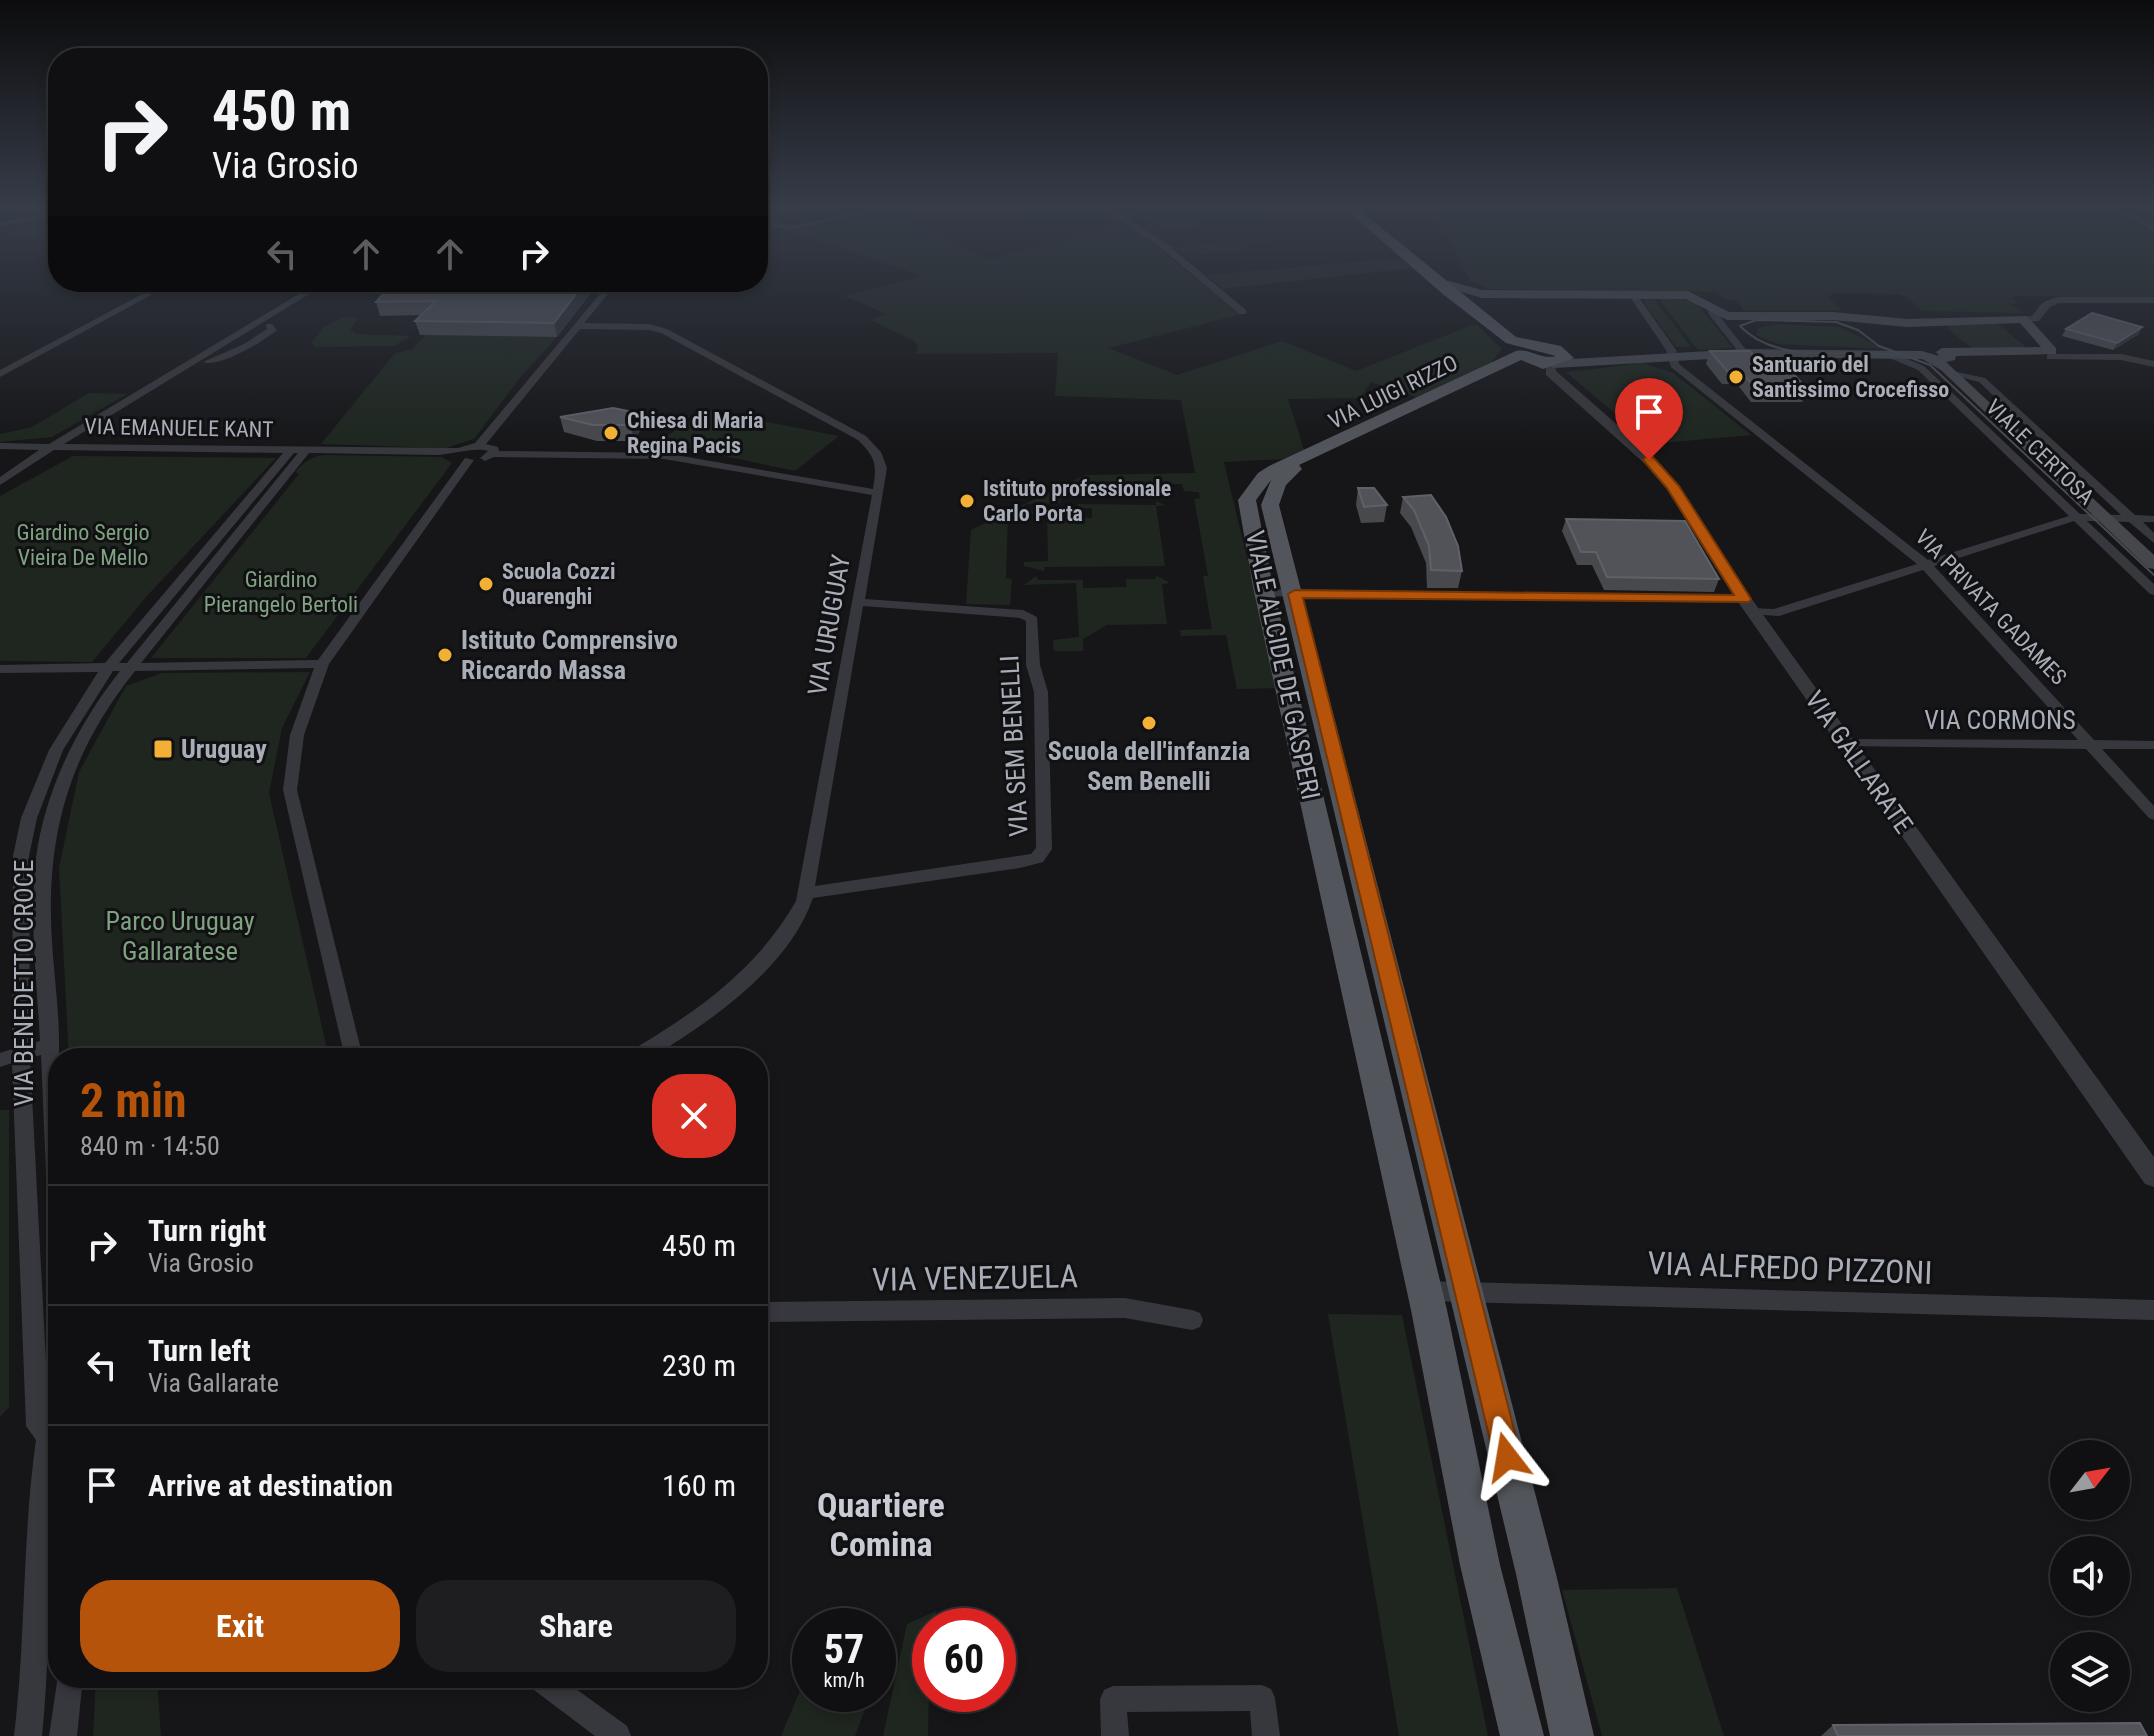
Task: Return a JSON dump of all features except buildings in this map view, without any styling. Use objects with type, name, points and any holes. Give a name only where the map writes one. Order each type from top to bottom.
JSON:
[{"type":"main road","name":"VIA GALLARATE","points":[[1444,288],[1480,319],[1541,357]]},
{"type":"main road","name":"VIA GALLARATE","points":[[1453,288],[1541,357]]},
{"type":"main road","points":[[1460,288],[1482,294],[1692,296],[1723,316],[1833,316],[1907,323],[2028,319],[2050,354],[1947,361]]},
{"type":"main road","points":[[1480,319],[1511,350],[1496,366]]},
{"type":"main road","name":"VIA LUIGI RIZZO","points":[[1308,456],[1496,366],[1541,357],[1592,362],[1744,353],[1925,357]]},
{"type":"main road","name":"VIALE CERTOSA","points":[[1925,357],[1947,361],[2154,564]]},
{"type":"main road","name":"VIALE ALCIDE DE GASPERI","points":[[1308,456],[1264,477],[1247,500],[1280,594],[1467,1291],[1572,1736]]},
{"type":"main road","name":"VIALE ALCIDE DE GASPERI","points":[[1308,456],[1278,483],[1270,505],[1280,594],[1480,1565],[1522,1736]]},
{"type":"street","points":[[1214,288],[1243,312]]},
{"type":"street","points":[[0,374],[152,292]]},
{"type":"street","points":[[0,482],[53,446],[308,292]]},
{"type":"street","points":[[249,328],[269,326],[320,292]]},
{"type":"street","points":[[352,1048],[290,790],[297,735],[322,664],[464,456],[479,445],[606,292]]},
{"type":"street","name":"VIA PRIVATA GADAMES","points":[[1632,294],[1671,350],[1674,365],[1925,564],[2154,815]]},
{"type":"street","points":[[2028,319],[2056,300],[2154,300]]},
{"type":"street","points":[[1711,311],[1744,353]]},
{"type":"street","points":[[23,468],[68,446],[198,368],[240,349],[272,330],[269,326]]},
{"type":"street","name":"VIA URUGUAY","points":[[579,326],[649,327],[664,331],[858,436],[880,459],[879,493],[807,893],[779,942],[732,994],[649,1048]]},
{"type":"street","points":[[218,347],[221,351],[240,349]]},
{"type":"street","points":[[2050,354],[2121,357],[2154,364]]},
{"type":"street","name":"VIALE CERTOSA","points":[[1890,355],[1917,364],[2154,591]]},
{"type":"street","name":"VIA GALLARATE","points":[[1541,357],[1550,372],[1672,486],[1748,605],[1845,743],[2143,1148],[2154,1177]]},
{"type":"street","name":"VIALE CERTOSA","points":[[1947,361],[1982,380],[2154,539]]},
{"type":"street","points":[[479,445],[492,447],[492,454]]},
{"type":"street","name":"VIA EMANUELE KANT","points":[[0,446],[464,456]]},
{"type":"street","points":[[23,446],[23,468]]},
{"type":"street","name":"VIA BENEDETTO CROCE","points":[[48,1433],[38,1426],[21,1055],[21,856],[29,818],[56,750],[108,668],[290,451]]},
{"type":"street","name":"VIA BENEDETTO CROCE","points":[[50,1048],[42,908],[48,833],[79,746],[127,667],[305,451]]},
{"type":"street","points":[[464,456],[664,456],[879,493]]},
{"type":"street","name":"VIALE CERTOSA","points":[[2098,486],[2154,517]]},
{"type":"street","points":[[1280,594],[1748,605],[1775,613],[2076,517],[2131,517]]},
{"type":"street","name":"VIALE CERTOSA","points":[[2131,517],[2154,517]]},
{"type":"street","name":"VIA SEM BENELLI","points":[[807,893],[1020,863],[1037,858],[1044,849],[1041,692],[1033,665],[1032,620],[1023,614],[859,602]]},
{"type":"street","points":[[0,680],[6,669],[322,664]]},
{"type":"street","name":"VIA CORMONS","points":[[1845,743],[2154,745]]},
{"type":"street","points":[[0,1060],[50,1045]]},
{"type":"street","name":"VIA ALFREDO PIZZONI","points":[[1424,1291],[2154,1310]]},
{"type":"street","name":"VIA VENEZUELA","points":[[768,1312],[1125,1308],[1192,1320]]},
{"type":"street","points":[[39,1409],[48,1398]]},
{"type":"street","points":[[28,1736],[38,1660],[39,1491],[48,1456]]},
{"type":"street","points":[[63,1736],[69,1688]]},
{"type":"street","points":[[552,1688],[617,1736]]},
{"type":"street","points":[[1115,1736],[1113,1699],[1262,1698],[1266,1736]]},
{"type":"green space","points":[[876,288],[1209,288],[1242,314],[1109,348],[1177,375],[1282,341],[1356,371],[1472,325],[1477,325],[1502,349],[1489,365],[1419,398],[1371,382],[1360,398],[1288,399],[1304,450],[1283,459],[1224,462],[1278,688],[1237,689],[1226,635],[1181,636],[1180,630],[1212,629],[1203,576],[1208,576],[1194,499],[1200,498],[1199,492],[1184,491],[1182,484],[1082,485],[1083,494],[1059,500],[1062,503],[1026,504],[1016,513],[1008,513],[1006,578],[1012,579],[1010,605],[966,604],[971,530],[1085,475],[1195,473],[1181,400],[1055,396],[1058,353],[916,354],[918,346],[914,341],[871,320],[886,314],[845,296]]},
{"type":"green space","points":[[1487,288],[2154,288],[2154,298],[2014,296],[2012,298],[2019,303],[2011,304],[2023,313],[1922,311],[1907,297],[1896,294],[1835,293],[1828,297],[1842,310],[1744,310],[1735,300],[1726,300],[1715,292]]},
{"type":"green space","points":[[1645,298],[1653,298],[1691,347],[1676,347],[1645,304]]},
{"type":"green space","points":[[1658,298],[1694,301],[1699,307],[1685,308],[1700,308],[1733,348],[1698,350]]},
{"type":"green space","points":[[344,317],[359,318],[350,329],[356,334],[411,336],[394,346],[316,347],[311,343],[324,327]]},
{"type":"green space","points":[[1954,323],[1997,323],[2035,355],[1980,355],[1947,328]]},
{"type":"green space","points":[[1776,324],[1839,327],[1885,349],[1778,344],[1756,335],[1758,328]]},
{"type":"green space","points":[[426,335],[557,337],[519,379],[474,439],[446,448],[321,444],[395,353],[412,349]]},
{"type":"green space","points":[[1643,363],[1673,373],[1751,435],[1651,444],[1566,372]]},
{"type":"green space","points":[[89,393],[127,394],[52,437],[0,442],[0,434],[32,427]]},
{"type":"green space","points":[[705,410],[839,436],[795,471],[658,442]]},
{"type":"green space","name":"Giardino Pierangelo Bertoli","points":[[327,455],[442,457],[452,463],[306,658],[151,658],[299,474],[295,472],[310,459]]},
{"type":"green space","name":"Giardino Sergio Vieira De Mello","points":[[73,456],[276,458],[147,596],[92,662],[0,661],[0,496]]},
{"type":"green space","points":[[1156,501],[1165,505],[1156,506],[1165,566],[1045,567],[1044,571],[1024,566],[1024,562],[1048,561],[1047,514],[1024,514],[1031,509],[1033,513],[1048,512],[1052,508],[1053,519],[1092,518],[1092,508],[1078,508],[1078,504],[1156,505]]},
{"type":"green space","points":[[1156,575],[1170,583],[1162,584],[1167,624],[1107,625],[1083,639],[1083,651],[1054,651],[1053,640],[1079,637],[1076,583],[1024,585],[1036,576],[1038,580],[1083,580],[1083,588],[1126,587],[1126,579],[1156,579]]},
{"type":"green space","name":"Parco Uruguay Gallaratese","points":[[310,672],[282,728],[269,793],[327,1048],[68,1048],[59,868],[79,772],[126,686],[162,673]]},
{"type":"green space","points":[[0,1110],[9,1110],[9,1407],[0,1417]]},
{"type":"green space","points":[[1328,1314],[1402,1315],[1488,1736],[1399,1736]]},
{"type":"green space","points":[[1677,1588],[1724,1736],[1602,1736],[1562,1590]]},
{"type":"green space","points":[[912,1622],[912,1712],[928,1712],[928,1736],[883,1736],[888,1712],[896,1712],[896,1675],[907,1624]]},
{"type":"green space","points":[[95,1688],[158,1688],[161,1736],[93,1736]]},
{"type":"green space","points":[[792,1710],[864,1712],[855,1736],[781,1736]]},
{"type":"tram line","points":[[1902,355],[1795,351],[1756,339],[1740,326],[1756,320],[1836,322],[1858,330],[1879,346],[1930,365],[2154,575]]},
{"type":"place","name":"Santuario del Santissimo Crocefisso","points":[[1736,377]]},
{"type":"place","name":"Chiesa di Maria Regina Pacis","points":[[611,433]]},
{"type":"place","name":"Istituto professionale Carlo Porta","points":[[967,501]]},
{"type":"place","name":"Scuola Cozzi Quarenghi","points":[[486,584]]},
{"type":"place","name":"Istituto Comprensivo Riccardo Massa","points":[[445,655]]},
{"type":"place","name":"Scuola dell'infanzia Sem Benelli","points":[[1149,723]]},
{"type":"place","name":"Uruguay","points":[[163,749]]},
{"type":"district","name":"Quartiere Comina","points":[[881,1524]]},
{"type":"route","points":[[1507,1457],[1295,594],[1744,599],[1672,486],[1649,460]]}]
